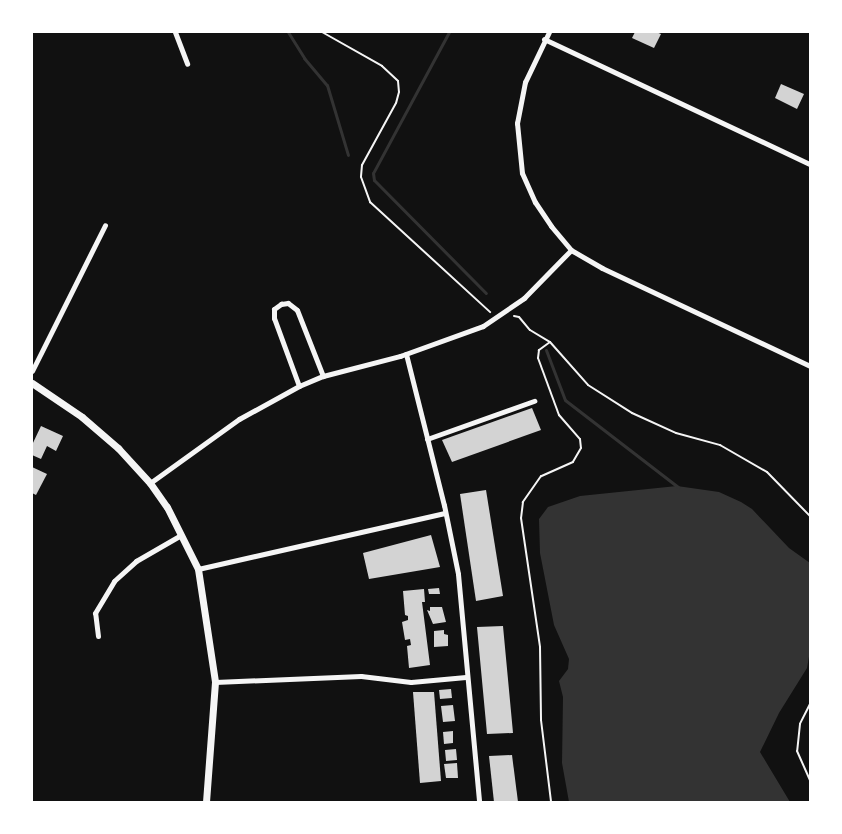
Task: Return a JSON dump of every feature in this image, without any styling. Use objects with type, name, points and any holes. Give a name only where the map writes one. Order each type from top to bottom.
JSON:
[{"type":"street","points":[[176,32],[188,64]]},
{"type":"street","points":[[549,32],[525,82],[519,107],[517,139],[522,173],[535,202],[550,226],[572,250],[602,268],[810,366]]},
{"type":"street","points":[[544,39],[810,164]]},
{"type":"street","points":[[32,372],[105,225]]},
{"type":"street","points":[[150,483],[239,419],[299,386],[323,376],[406,354],[483,326],[524,298],[572,250]]},
{"type":"street","points":[[299,386],[274,318],[274,309],[281,304],[288,303],[297,310],[323,376]]},
{"type":"street","points":[[406,354],[458,574],[479,802]]},
{"type":"street","points":[[32,383],[82,417],[118,448],[150,483],[198,569],[215,682],[206,802]]},
{"type":"street","points":[[427,439],[534,401]]},
{"type":"street","points":[[198,569],[445,513]]},
{"type":"street","points":[[99,636],[95,613],[114,581],[136,561],[181,535]]},
{"type":"street","points":[[215,682],[311,680],[361,676],[411,681],[466,677]]},
{"type":"path","points":[[550,342],[539,350],[538,358],[559,415],[580,439],[581,448],[573,462],[542,476],[524,502],[521,518],[540,647],[541,720],[551,802]]},
{"type":"path","points":[[810,705],[800,724],[797,750],[810,780]]},
{"type":"shaded area","points":[[677,486],[719,492],[741,502],[752,509],[789,548],[810,563],[810,651],[807,668],[779,713],[760,752],[790,802],[569,802],[562,763],[563,697],[559,681],[568,669],[569,659],[554,625],[540,553],[539,519],[548,507],[580,496]]},
{"type":"building","points":[[635,32],[661,34],[654,48],[632,38]]},
{"type":"building","points":[[781,84],[804,94],[797,109],[775,98]]},
{"type":"building","points":[[532,408],[541,430],[452,462],[442,440]]},
{"type":"building","points":[[41,426],[63,436],[56,451],[47,446],[41,459],[32,455],[32,445]]},
{"type":"building","points":[[32,467],[47,474],[36,495],[32,493]]},
{"type":"building","points":[[486,490],[503,596],[476,601],[460,494]]},
{"type":"building","points":[[431,535],[440,567],[369,579],[363,553]]},
{"type":"building","points":[[439,588],[440,594],[429,594],[428,589]]},
{"type":"building","points":[[424,589],[425,602],[422,602],[430,665],[409,668],[407,646],[411,645],[410,639],[405,640],[402,622],[408,620],[408,616],[405,615],[403,591]]},
{"type":"building","points":[[430,607],[442,607],[446,622],[433,624],[427,610],[430,611]]},
{"type":"building","points":[[503,626],[513,733],[487,734],[477,627]]},
{"type":"building","points":[[444,630],[444,634],[448,635],[448,646],[434,647],[434,631]]},
{"type":"building","points":[[451,689],[452,698],[440,699],[439,690]]},
{"type":"building","points":[[413,692],[434,692],[441,781],[420,783]]},
{"type":"building","points":[[453,705],[455,721],[443,722],[441,706]]},
{"type":"building","points":[[453,731],[453,743],[444,744],[443,732]]},
{"type":"building","points":[[456,749],[457,760],[446,761],[445,750]]},
{"type":"building","points":[[512,755],[518,802],[494,802],[489,756]]},
{"type":"building","points":[[457,763],[458,778],[446,778],[444,764]]},
{"type":"waterway","points":[[288,32],[304,58],[327,85],[348,155]]},
{"type":"waterway","points":[[449,32],[373,173],[374,180],[486,293]]},
{"type":"waterway","points":[[546,350],[565,400],[678,487]]}]
